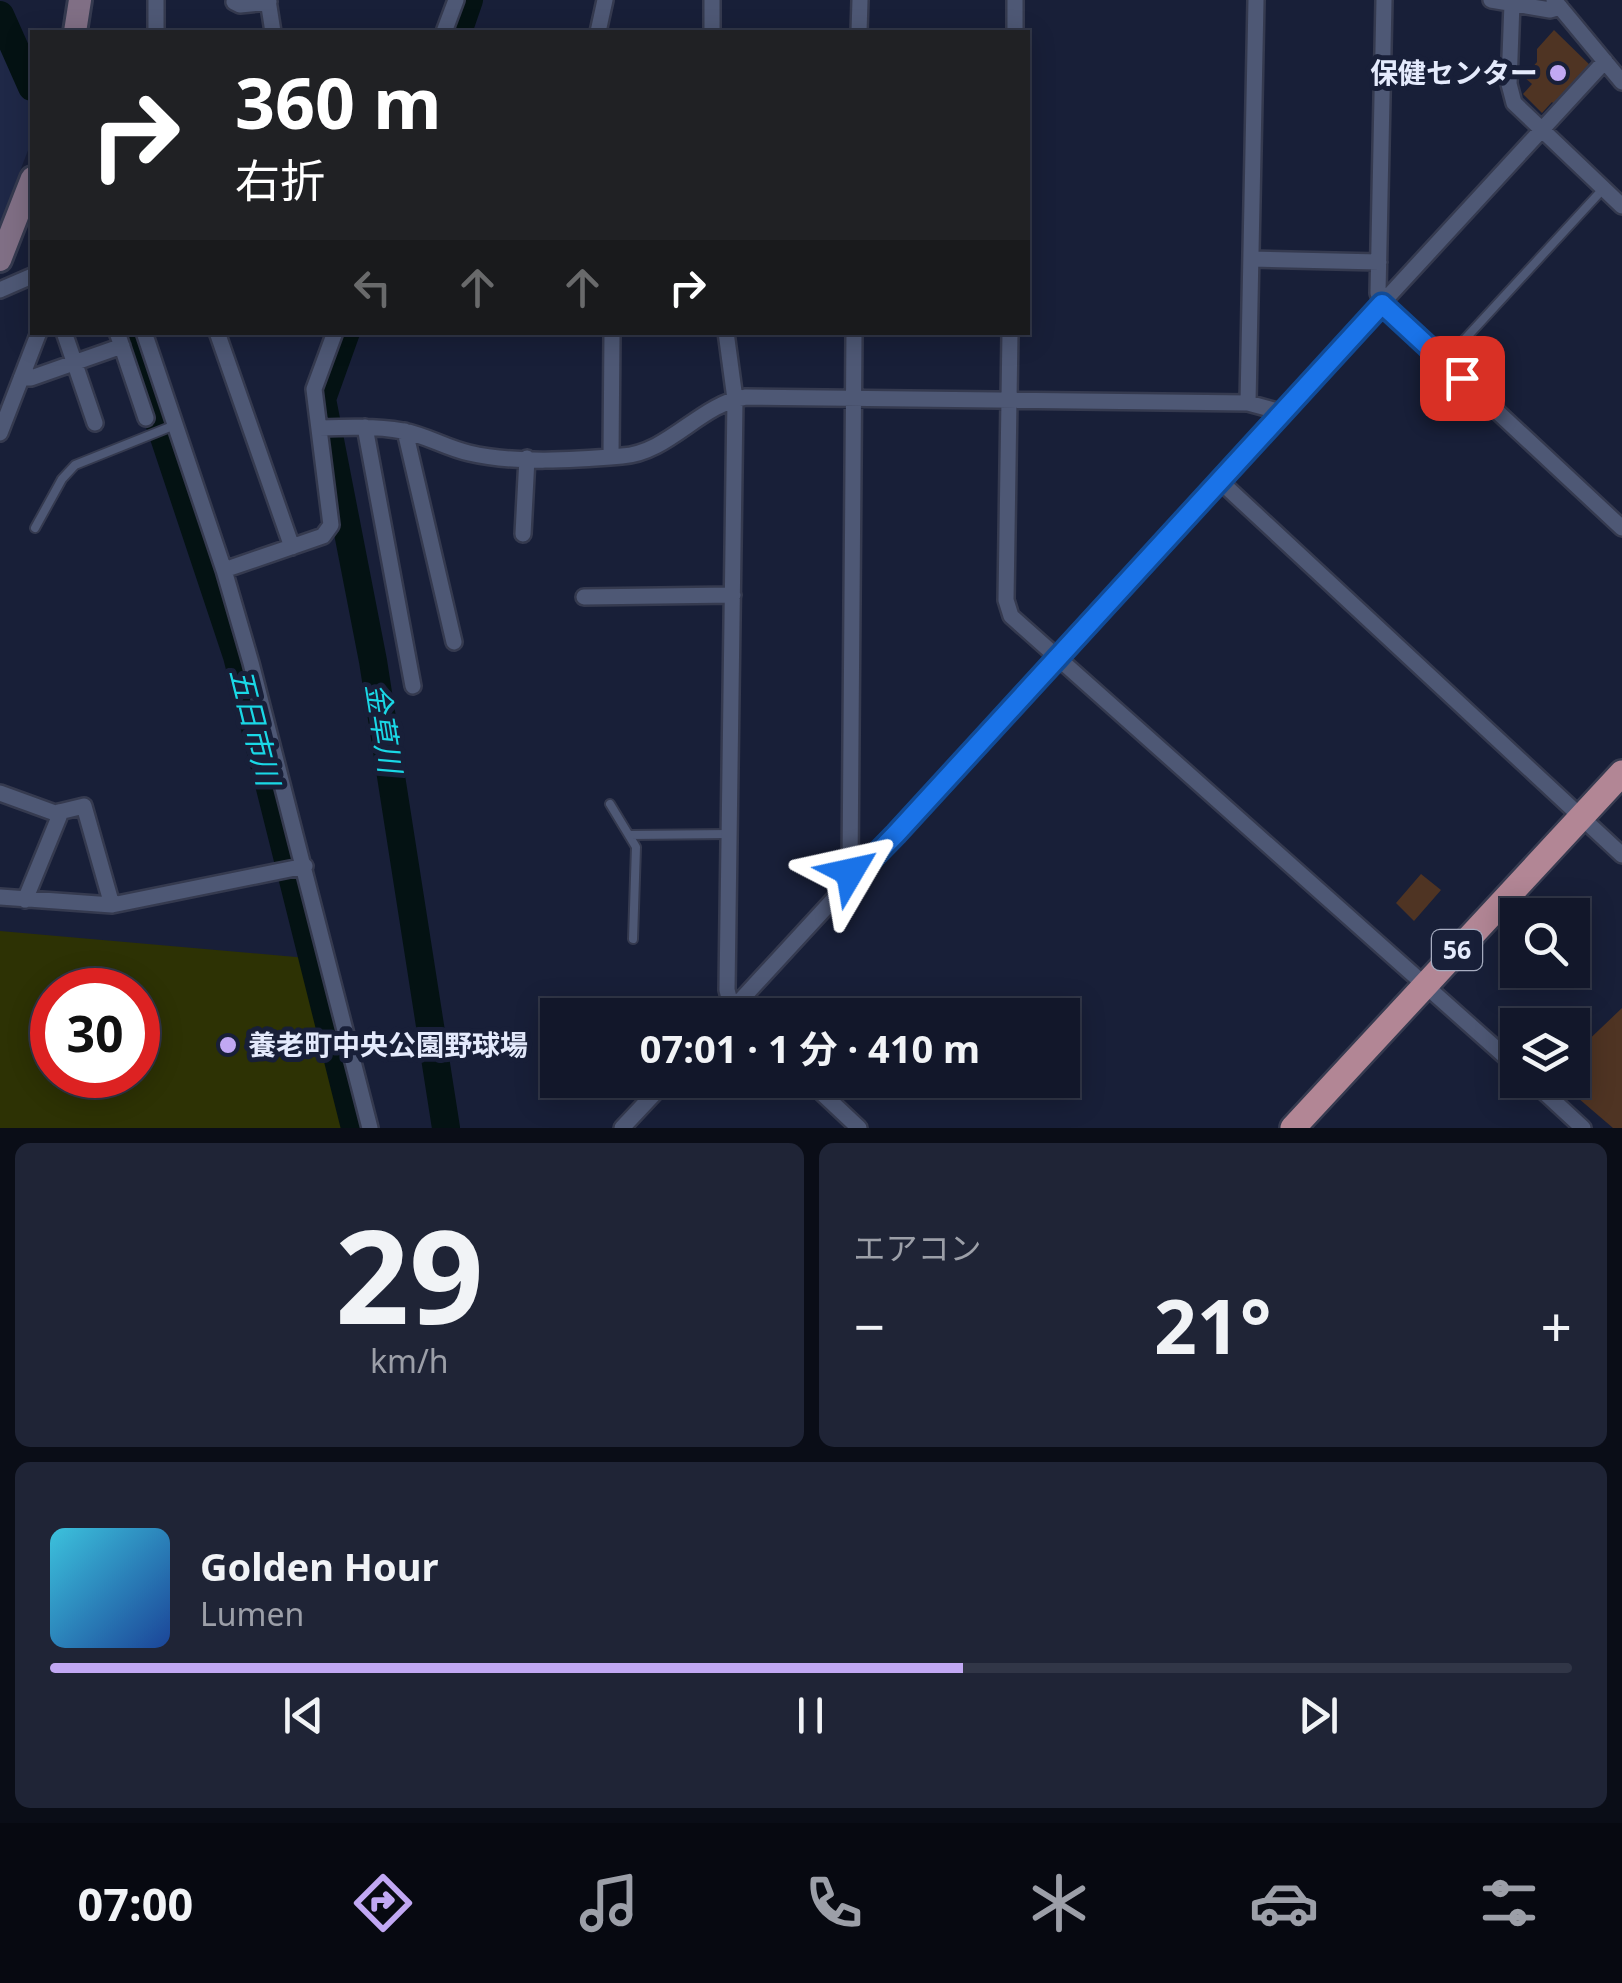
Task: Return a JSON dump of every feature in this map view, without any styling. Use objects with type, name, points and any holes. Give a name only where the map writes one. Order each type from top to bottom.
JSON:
[{"type":"main road","points":[[75,30],[80,0]]},
{"type":"main road","points":[[0,260],[30,183]]},
{"type":"main road","name":"56","points":[[1293,1128],[1622,773]]},
{"type":"street","points":[[156,0],[156,30]]},
{"type":"street","points":[[234,2],[240,5],[289,0]]},
{"type":"street","points":[[445,30],[456,0]]},
{"type":"street","points":[[598,30],[604,0]]},
{"type":"street","points":[[712,0],[712,30]]},
{"type":"street","points":[[859,30],[860,0]]},
{"type":"street","points":[[1014,30],[1015,0]]},
{"type":"street","points":[[1248,402],[1256,0]]},
{"type":"street","points":[[1384,0],[1378,293],[1382,304],[1622,528]]},
{"type":"street","points":[[1491,0],[1550,10],[1557,4],[1622,82]]},
{"type":"street","points":[[269,2],[273,30]]},
{"type":"street","points":[[1512,4],[1509,84],[1514,103],[1622,206]]},
{"type":"street","points":[[745,998],[1605,61]]},
{"type":"street","points":[[1251,259],[1380,262]]},
{"type":"street","points":[[0,290],[30,277]]},
{"type":"street","points":[[0,433],[38,335]]},
{"type":"street","points":[[65,335],[95,423]]},
{"type":"street","points":[[145,335],[224,570],[305,866],[370,1128]]},
{"type":"street","points":[[219,335],[292,548]]},
{"type":"street","points":[[224,570],[323,536],[331,524],[326,428],[314,389],[334,335]]},
{"type":"street","points":[[611,456],[612,335]]},
{"type":"street","points":[[726,335],[735,399],[729,998]]},
{"type":"street","points":[[853,878],[850,872],[854,335]]},
{"type":"street","points":[[1010,335],[1006,600],[1011,616],[1500,1052]]},
{"type":"street","points":[[21,378],[74,362],[120,339],[146,418]]},
{"type":"street","points":[[326,428],[404,431],[470,453],[527,458],[628,456],[664,441],[720,404],[735,399],[1248,402],[1281,412]]},
{"type":"street","points":[[364,427],[413,686]]},
{"type":"street","points":[[404,431],[454,642]]},
{"type":"street","points":[[523,534],[527,458]]},
{"type":"street","points":[[1220,481],[1622,855]]},
{"type":"street","points":[[584,597],[733,595]]},
{"type":"street","points":[[0,793],[58,812],[84,806],[112,905]]},
{"type":"street","points":[[25,900],[58,812]]},
{"type":"street","points":[[0,897],[112,905],[305,866]]},
{"type":"street","points":[[622,1128],[650,1098]]},
{"type":"street","points":[[827,1098],[859,1128]]},
{"type":"street","points":[[1550,1098],[1583,1128]]},
{"type":"lane","points":[[1454,352],[1603,188]]},
{"type":"lane","points":[[35,528],[62,478],[75,466],[175,426]]},
{"type":"lane","points":[[610,804],[636,847],[633,939]]},
{"type":"lane","points":[[629,835],[729,834]]},
{"type":"shaded area","points":[[0,40],[30,103],[30,145],[0,223]]},
{"type":"green space","name":"養老町中央公園野球場","points":[[0,931],[307,958],[348,1128],[0,1128]]},
{"type":"building","name":"保健センター","points":[[1554,30],[1593,68],[1557,107],[1552,102],[1542,113],[1523,94],[1532,84],[1524,77],[1537,62],[1537,49]]},
{"type":"building","points":[[1421,874],[1441,890],[1414,921],[1396,903]]},
{"type":"building","points":[[1622,1008],[1622,1128],[1613,1128],[1578,1098],[1590,1098],[1590,1039]]},
{"type":"waterway","name":"金草川","points":[[459,30],[469,0]]},
{"type":"waterway","name":"五日市川","points":[[0,15],[30,82]]},
{"type":"waterway","name":"五日市川","points":[[130,335],[237,656],[355,1128]]},
{"type":"waterway","name":"金草川","points":[[345,335],[322,399],[373,661],[446,1128]]},
{"type":"place","name":"保健センター","points":[[1558,73]]},
{"type":"place","name":"養老町中央公園野球場","points":[[228,1045]]},
{"type":"route","points":[[850,872],[853,878],[896,834],[1382,304],[1462,378]]}]
